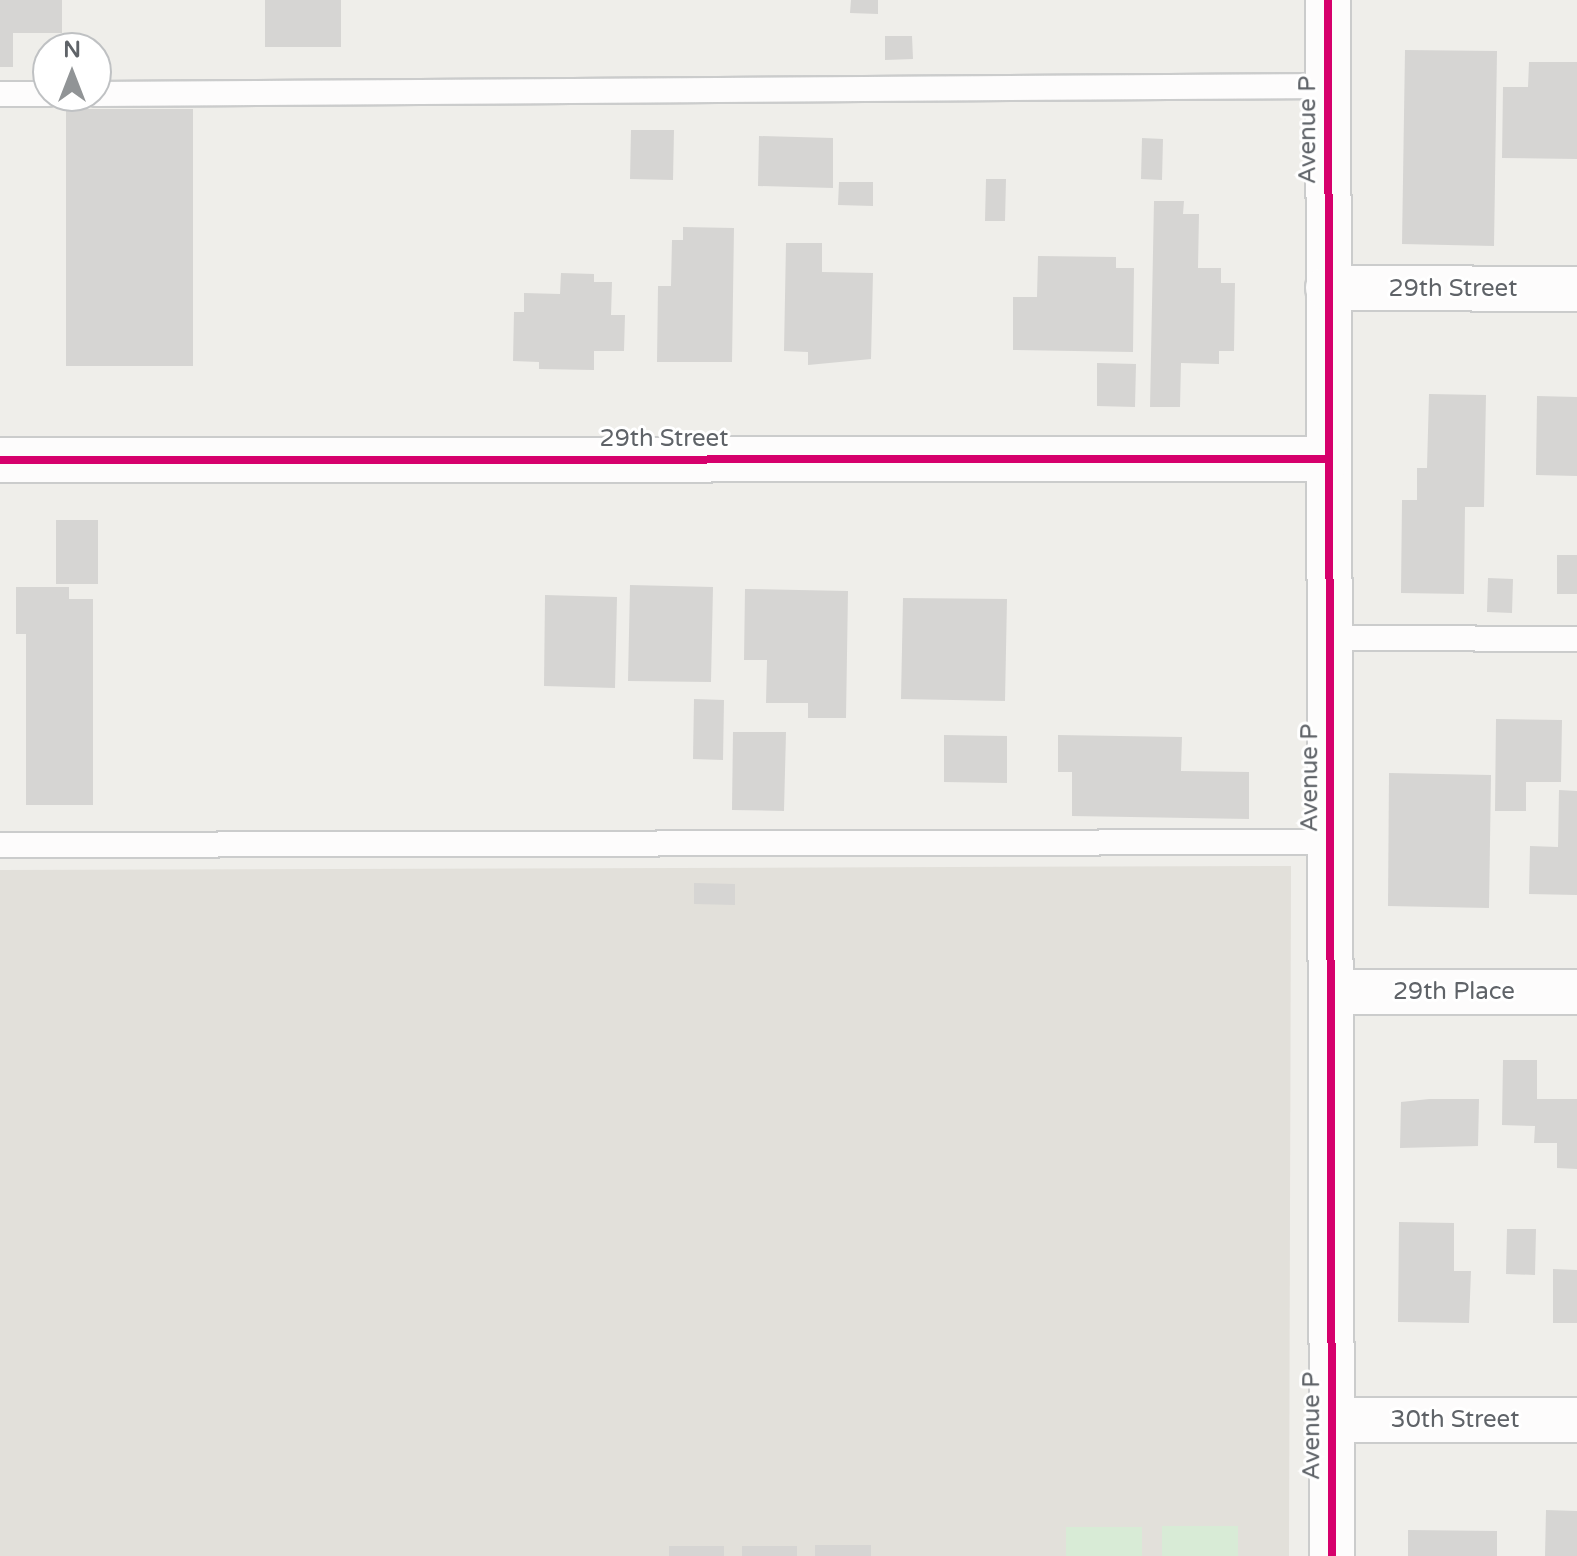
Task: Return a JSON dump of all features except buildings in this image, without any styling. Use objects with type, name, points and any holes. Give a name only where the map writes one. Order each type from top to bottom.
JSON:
[{"type":"street","name":"Avenue P","points":[[1328,0],[1332,1556]]},
{"type":"street","name":"29th Street","points":[[1328,288],[1577,289]]},
{"type":"street","name":"29th Street","points":[[0,460],[1328,459]]},
{"type":"street","name":"29th Place","points":[[1331,992],[1577,992]]},
{"type":"street","name":"30th Street","points":[[1332,1420],[1577,1420]]},
{"type":"lane","points":[[112,94],[1328,86]]},
{"type":"lane","points":[[0,94],[32,94]]},
{"type":"lane","points":[[1329,638],[1577,639]]},
{"type":"lane","points":[[0,845],[1330,842]]},
{"type":"shaded area","points":[[1291,866],[1289,1556],[0,1556],[0,870]]},
{"type":"green space","points":[[1162,1526],[1238,1526],[1238,1556],[1162,1556]]},
{"type":"green space","points":[[1066,1527],[1142,1527],[1142,1556],[1066,1556]]},
{"type":"cycle path","points":[[1328,0],[1332,1556]]},
{"type":"cycle path","points":[[0,460],[1328,459]]}]
